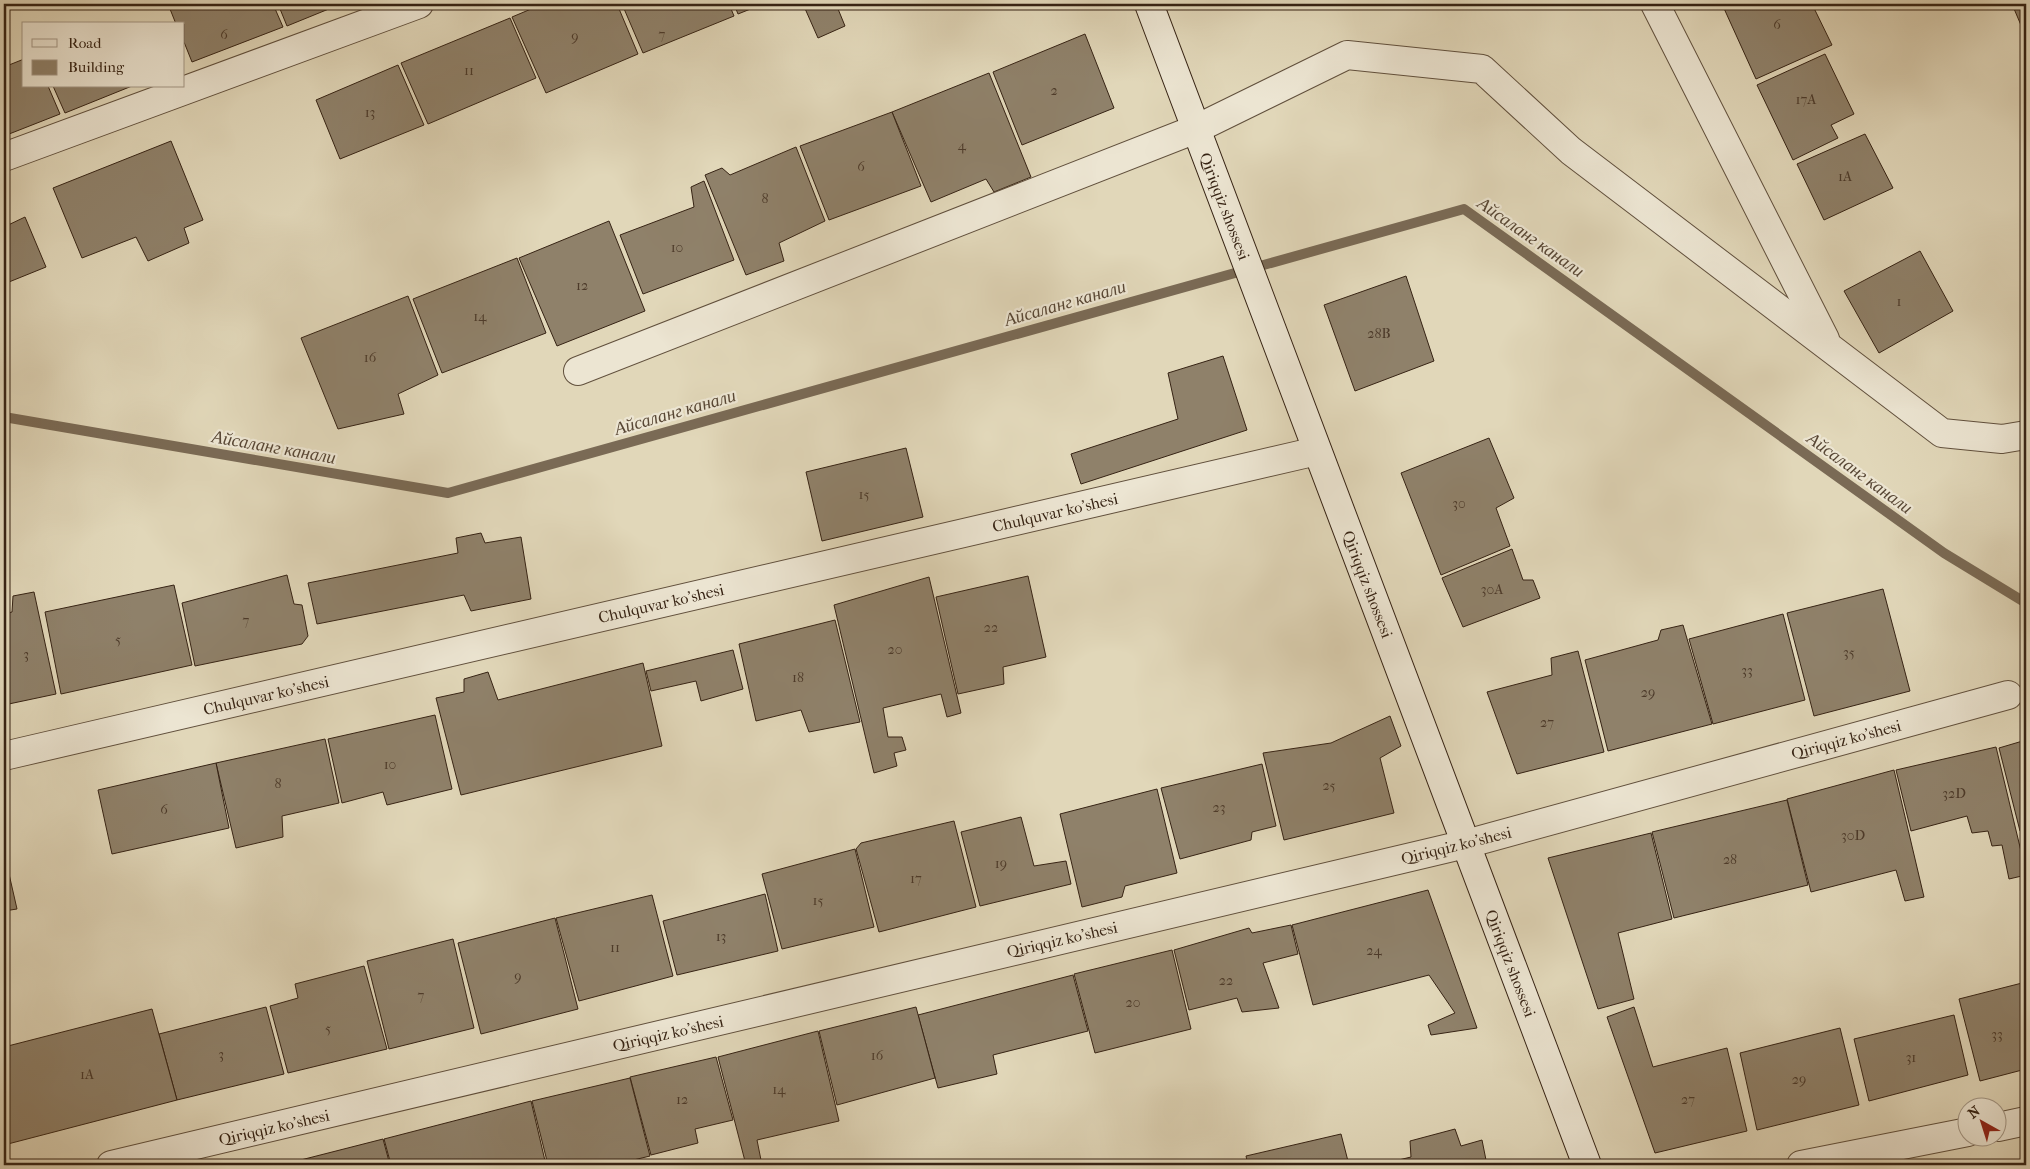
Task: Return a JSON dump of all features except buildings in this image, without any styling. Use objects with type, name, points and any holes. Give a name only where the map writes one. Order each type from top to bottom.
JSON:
[{"type":"street","points":[[4,157],[419,4]]},
{"type":"street","name":"Qiriqqiz shossesi","points":[[1149,4],[1587,1165]]},
{"type":"street","points":[[1655,4],[1828,346]]},
{"type":"street","points":[[578,371],[1196,129],[1346,55],[1482,69],[1572,151],[1942,433],[2002,439],[2026,435]]},
{"type":"street","name":"Chulquvar ko'shesi","points":[[4,756],[1317,451]]},
{"type":"street","name":"Qiriqqiz ko'shesi","points":[[111,1165],[1466,844],[2008,695]]},
{"type":"street","points":[[2008,1124],[2026,1121]]},
{"type":"street","points":[[1801,1165],[1958,1134]]},
{"type":"waterway","name":"Айсаланг канали","points":[[4,417],[448,493],[1464,209],[1944,553],[2026,603]]}]
